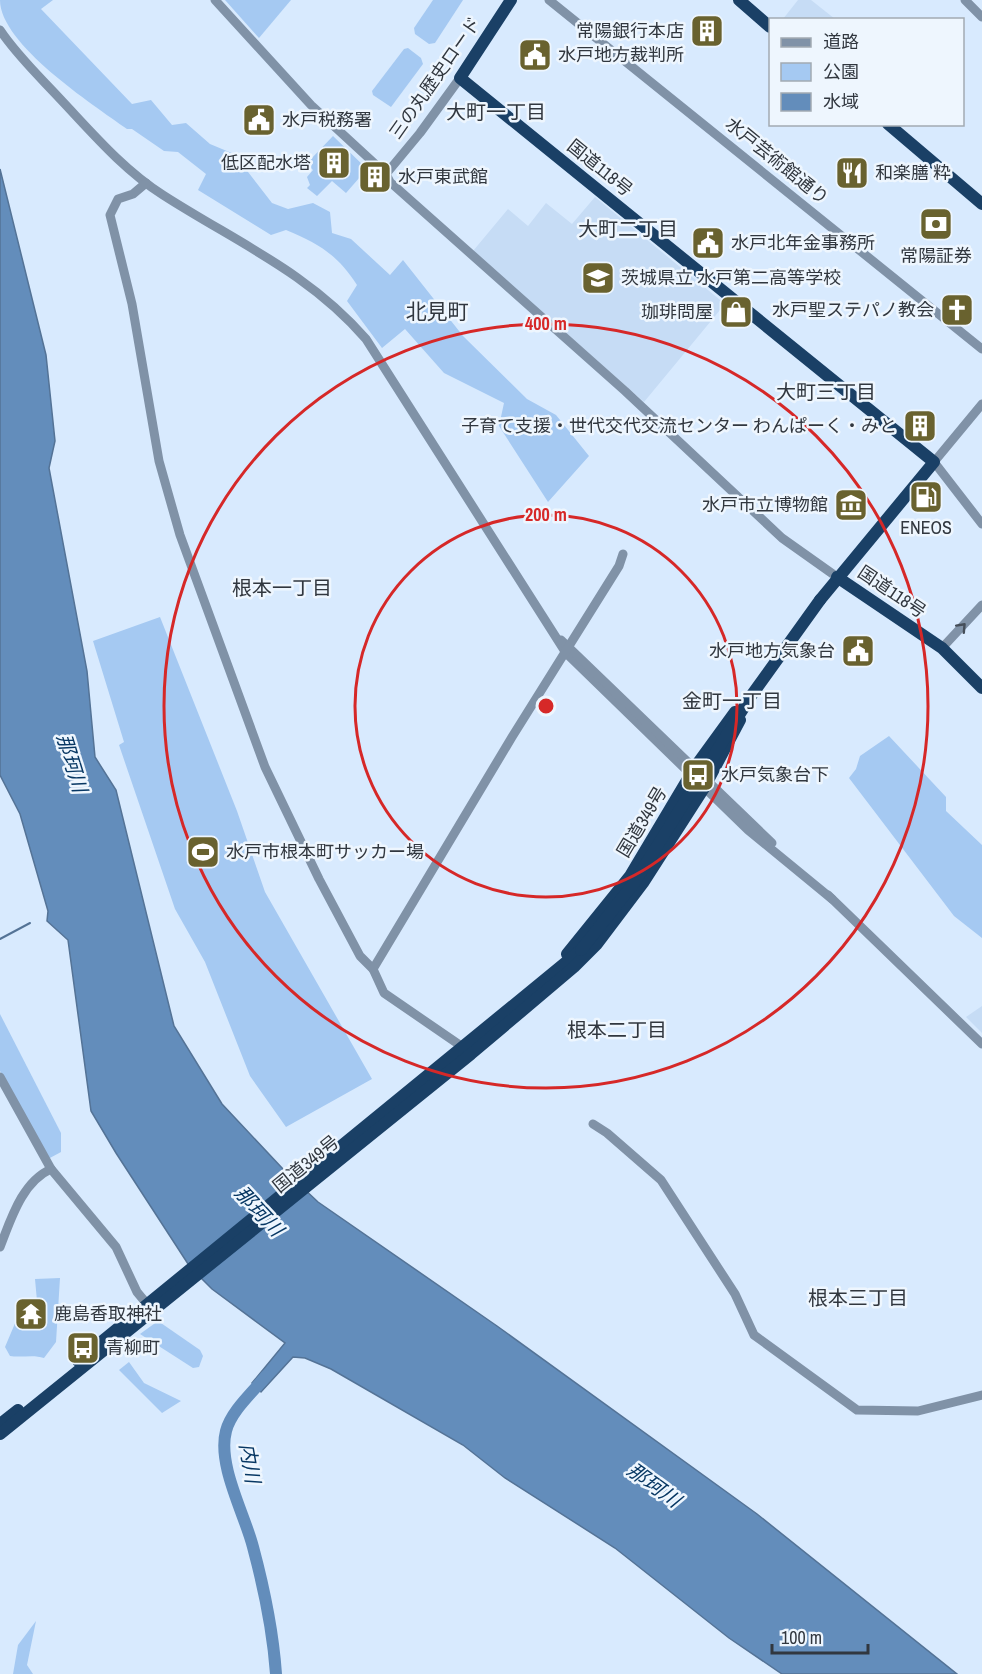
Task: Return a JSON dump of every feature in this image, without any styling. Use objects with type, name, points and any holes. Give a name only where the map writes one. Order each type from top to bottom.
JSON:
[{"type":"highway","name":"三の丸歴史ロード","points":[[459,78],[511,0]]},
{"type":"highway","points":[[739,0],[769,25]]},
{"type":"highway","name":"国道118号","points":[[459,78],[934,462],[837,577],[942,648],[982,688]]},
{"type":"highway","points":[[890,126],[982,204]]},
{"type":"highway","name":"国道349号","points":[[546,985],[581,950],[634,883],[750,696],[837,577]]},
{"type":"highway","name":"国道349号","points":[[546,985],[619,892],[667,818],[692,771],[806,616]]},
{"type":"highway","name":"国道349号","points":[[0,1434],[597,944],[625,908],[706,785],[764,674]]},
{"type":"highway","name":"国道349号","points":[[0,1424],[147,1304],[162,1299]]},
{"type":"street","points":[[215,0],[311,105],[386,174],[390,182],[618,384],[774,531],[837,577]]},
{"type":"street","name":"水戸芸術館通り","points":[[549,0],[982,349]]},
{"type":"street","points":[[965,0],[982,17]]},
{"type":"street","points":[[0,30],[17,52],[110,152],[146,183],[302,279],[340,310],[366,339],[522,587],[568,650],[706,785],[832,899],[982,1044]]},
{"type":"street","name":"三の丸歴史ロード","points":[[386,174],[420,134],[459,78]]},
{"type":"street","points":[[146,183],[133,194],[118,200],[110,215],[132,304],[151,422],[167,491],[202,597],[265,767],[319,879],[360,956],[373,969],[384,993],[468,1051]]},
{"type":"street","points":[[982,404],[934,462],[982,524]]},
{"type":"street","points":[[373,969],[493,768],[619,566],[623,554]]},
{"type":"street","points":[[942,648],[982,605]]},
{"type":"street","points":[[0,1077],[51,1169],[116,1246],[134,1288],[147,1304]]},
{"type":"street","points":[[594,1124],[616,1140],[661,1180],[735,1294],[754,1335],[856,1410],[918,1411],[982,1395]]},
{"type":"street","points":[[0,1247],[30,1184],[38,1176],[51,1169]]},
{"type":"shaded area","points":[[798,0],[811,0],[834,18],[784,18]]},
{"type":"shaded area","name":"茨城県立 水戸第二高等学校","points":[[595,197],[725,304],[644,402],[473,251],[508,209],[528,226],[546,203],[572,224]]},
{"type":"shaded area","points":[[982,1006],[982,1033],[966,1017]]},
{"type":"green space","points":[[0,0],[53,0],[41,9],[132,104],[151,100],[172,125],[186,123],[210,144],[234,154],[272,203],[288,209],[313,203],[330,212],[332,233],[351,239],[390,275],[403,260],[463,336],[527,399],[556,415],[589,456],[548,502],[499,426],[504,403],[444,373],[405,329],[382,348],[347,301],[357,285],[342,265],[318,245],[286,230],[271,235],[198,190],[206,174],[178,152],[164,151],[132,129],[127,129],[71,89],[31,54],[4,17]]},
{"type":"green space","points":[[225,0],[291,0],[259,38]]},
{"type":"green space","points":[[433,0],[463,0],[435,43],[429,44],[415,34],[414,28]]},
{"type":"green space","points":[[408,48],[421,58],[423,64],[391,107],[373,95],[372,91],[404,49]]},
{"type":"green space","points":[[333,136],[367,169],[346,193],[332,181],[317,196],[307,188],[310,185],[307,177],[313,170],[310,167],[313,163],[310,160]]},
{"type":"green space","name":"水戸市根本町サッカー場","points":[[160,617],[237,811],[265,892],[372,1079],[286,1127],[250,1076],[205,962],[175,909],[119,745],[124,742],[93,641]]},
{"type":"green space","points":[[889,736],[946,797],[946,811],[982,845],[982,938],[954,916],[849,778],[856,769],[860,756]]},
{"type":"green space","points":[[0,1014],[61,1133],[61,1152],[48,1159],[0,1071]]},
{"type":"green space","points":[[60,1278],[56,1342],[44,1358],[10,1356],[5,1347],[16,1321],[18,1304],[25,1302],[27,1320],[39,1323],[35,1279]]},
{"type":"green space","points":[[158,1321],[200,1350],[203,1356],[199,1367],[193,1368],[140,1334]]},
{"type":"green space","points":[[129,1362],[144,1383],[181,1401],[162,1413],[119,1370]]},
{"type":"green space","points":[[36,1621],[27,1665],[33,1674],[13,1674],[18,1645]]},
{"type":"water","name":"那珂川","points":[[0,169],[46,355],[55,441],[49,468],[87,671],[95,757],[116,790],[174,1026],[222,1104],[283,1169],[318,1202],[497,1326],[757,1514],[957,1674],[782,1674],[729,1638],[615,1548],[505,1478],[463,1445],[331,1369],[305,1358],[293,1357],[261,1392],[252,1383],[285,1343],[212,1289],[190,1267],[91,1111],[68,940],[47,921],[48,911],[20,814],[0,775]]},
{"type":"waterway","points":[[0,939],[30,923]]},
{"type":"waterway","name":"内川","points":[[266,1376],[233,1416],[226,1431],[224,1444],[228,1474],[249,1534],[261,1578],[276,1674]]},
{"type":"place","name":"常陽銀行本店","points":[[707,31]]},
{"type":"place","name":"水戸地方裁判所","points":[[535,55]]},
{"type":"place","name":"水戸税務署","points":[[259,120]]},
{"type":"place","name":"低区配水塔","points":[[334,163]]},
{"type":"place","name":"和楽膳 粋","points":[[852,173]]},
{"type":"place","name":"水戸東武館","points":[[375,177]]},
{"type":"place","name":"常陽証券","points":[[936,224]]},
{"type":"place","name":"水戸北年金事務所","points":[[708,243]]},
{"type":"place","name":"茨城県立 水戸第二高等学校","points":[[598,278]]},
{"type":"place","name":"水戸聖ステパノ教会","points":[[957,310]]},
{"type":"place","name":"珈琲問屋","points":[[736,312]]},
{"type":"place","name":"子育て支援・世代交代交流センター わんぱーく・みと","points":[[920,426]]},
{"type":"place","name":"ENEOS","points":[[926,497]]},
{"type":"place","name":"水戸市立博物館","points":[[851,505]]},
{"type":"place","name":"水戸地方気象台","points":[[858,651]]},
{"type":"place","name":"水戸気象台下","points":[[698,775]]},
{"type":"place","name":"水戸市根本町サッカー場","points":[[203,852]]},
{"type":"place","name":"鹿島香取神社","points":[[31,1314]]},
{"type":"place","name":"青柳町","points":[[83,1348]]},
{"type":"district","name":"大町一丁目","points":[[496,112]]},
{"type":"district","name":"大町二丁目","points":[[628,229]]},
{"type":"district","name":"北見町","points":[[437,312]]},
{"type":"district","name":"大町三丁目","points":[[826,392]]},
{"type":"district","name":"根本一丁目","points":[[282,588]]},
{"type":"district","name":"金町一丁目","points":[[732,701]]},
{"type":"district","name":"根本二丁目","points":[[617,1030]]},
{"type":"district","name":"根本三丁目","points":[[858,1298]]}]
